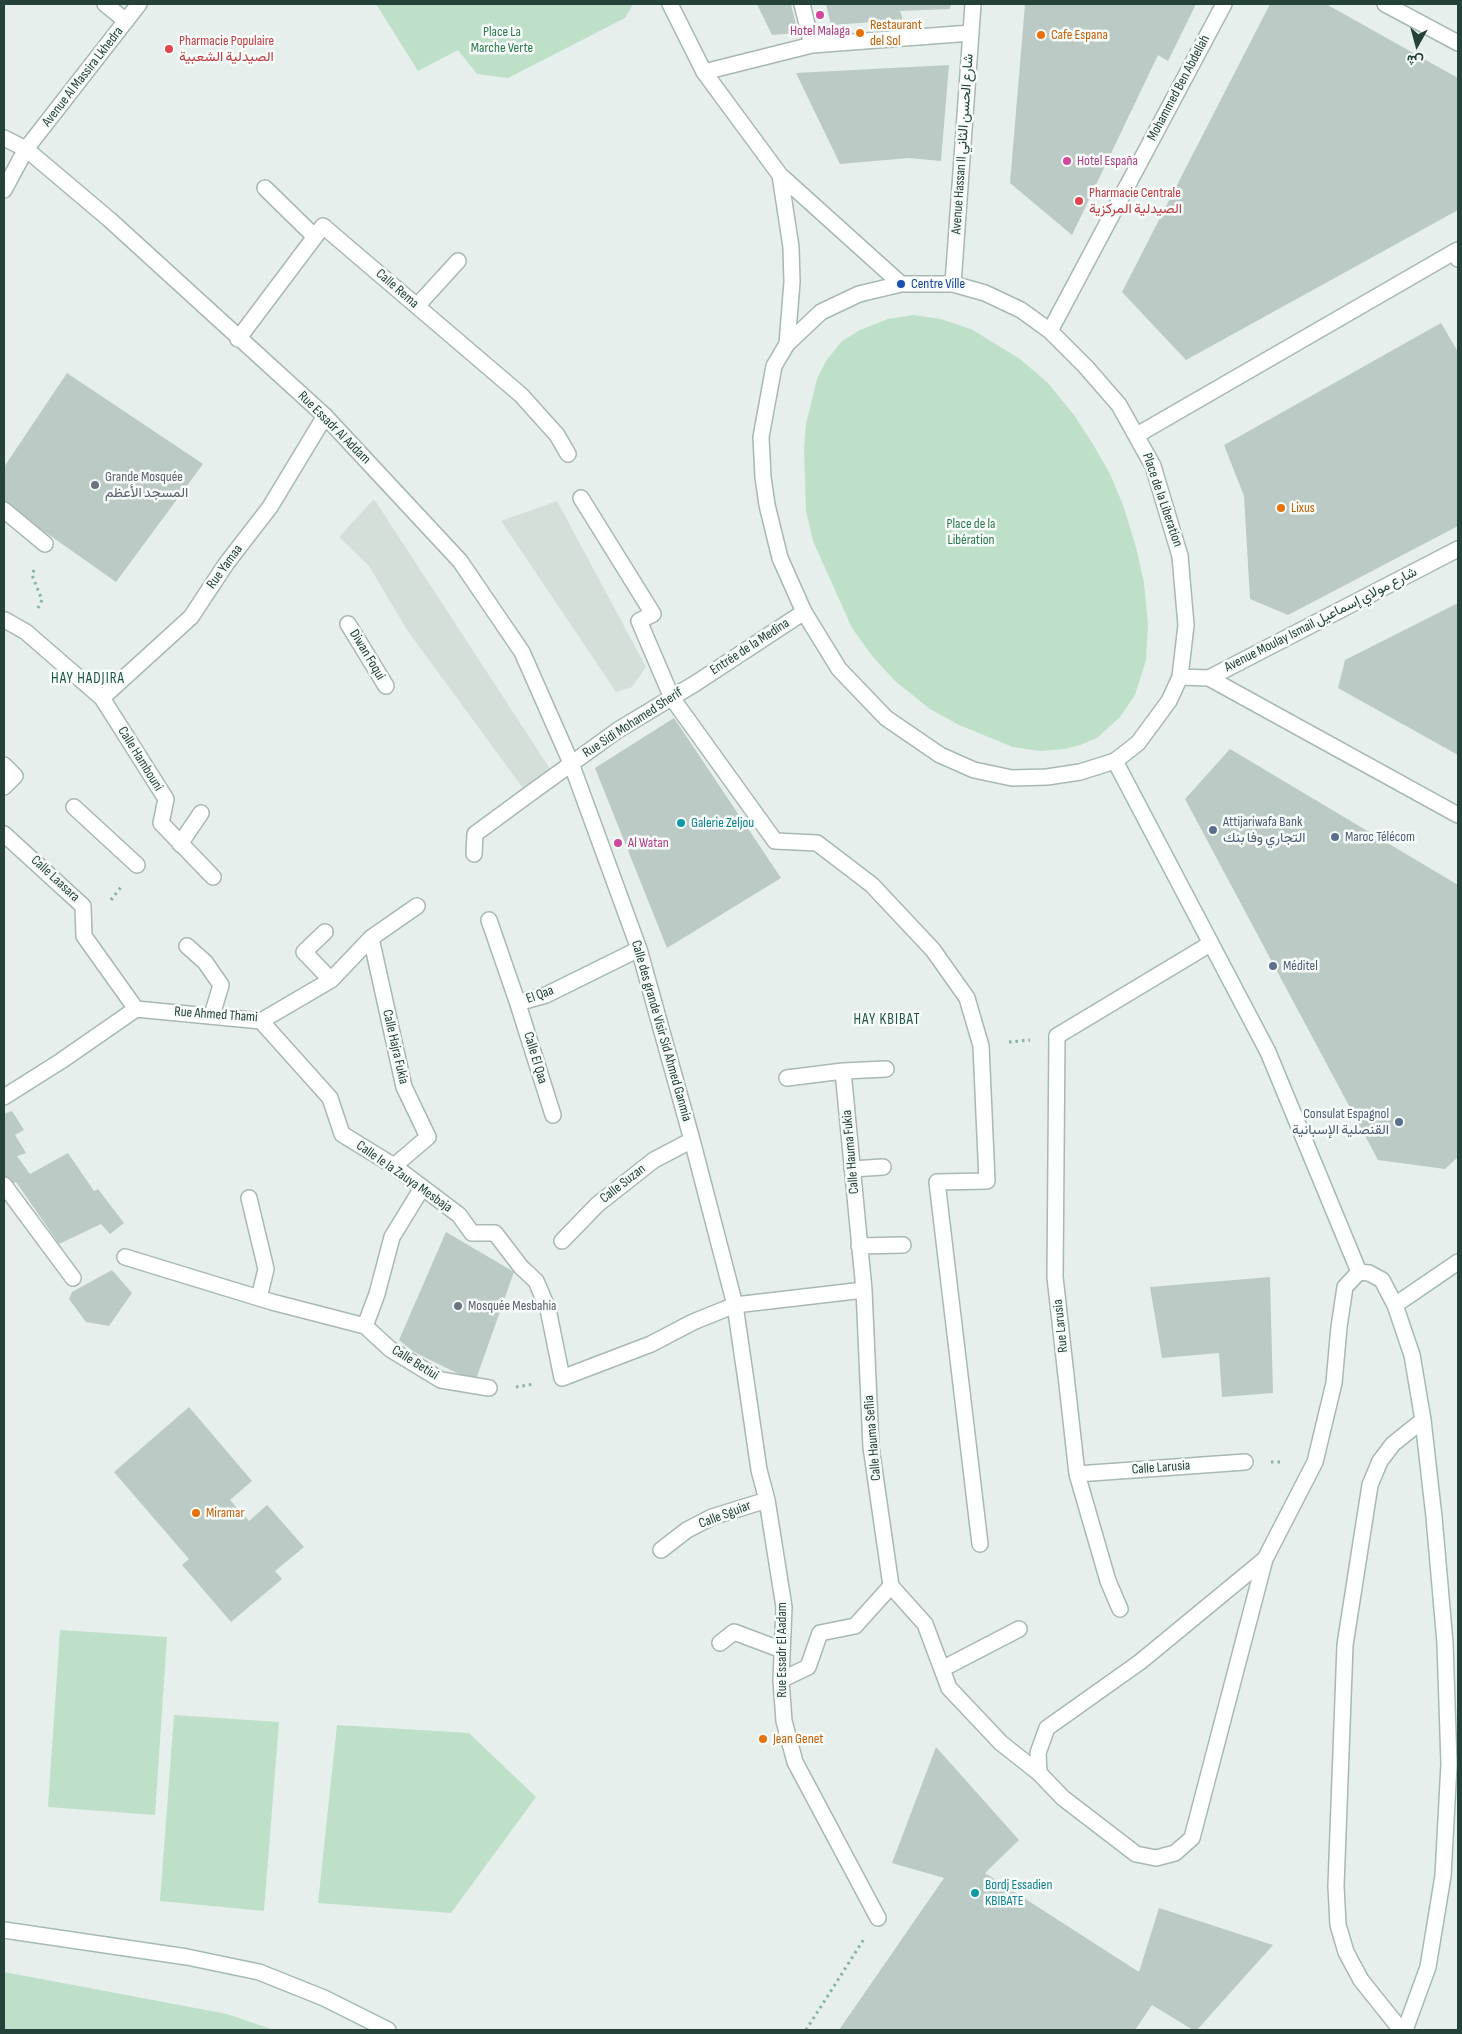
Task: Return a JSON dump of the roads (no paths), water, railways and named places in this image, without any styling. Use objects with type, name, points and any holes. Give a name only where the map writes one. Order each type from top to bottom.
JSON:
[{"type":"street","points":[[105,4],[126,21]]},
{"type":"street","name":"Avenue Al Massira Lkhedra","points":[[4,190],[26,150],[139,4]]},
{"type":"street","points":[[670,4],[704,72],[780,175],[901,284]]},
{"type":"street","points":[[802,4],[812,45]]},
{"type":"street","name":"Avenue Hassan II شارع الحسن الثاني","points":[[953,284],[973,4]]},
{"type":"street","name":"Mohammed Ben Abdellah","points":[[1050,331],[1224,4]]},
{"type":"street","points":[[1385,4],[1458,43]]},
{"type":"street","points":[[704,72],[812,45],[971,33]]},
{"type":"street","name":"Rue Essadr Al Addam","points":[[4,138],[26,150],[110,220],[238,339],[325,416],[460,561],[522,652],[571,763]]},
{"type":"street","points":[[780,175],[791,247],[792,282],[787,344]]},
{"type":"street","points":[[238,339],[315,237],[265,188]]},
{"type":"street","name":"Calle Rema","points":[[315,237],[323,226],[521,395],[557,435],[568,454]]},
{"type":"street","points":[[1138,435],[1457,253]]},
{"type":"street","points":[[417,306],[458,261]]},
{"type":"street","name":"Place de la Liberation","points":[[901,284],[953,284],[985,293],[1021,310],[1050,331],[1086,367],[1119,405],[1138,435],[1153,466],[1180,556],[1186,625],[1180,678],[1169,701],[1144,735],[1116,761],[1080,772],[1047,777],[1012,778],[974,770],[940,755],[886,718],[839,669],[804,612],[780,558],[767,505],[763,477],[761,437],[774,366],[787,344],[821,312],[859,294],[901,284]]},
{"type":"street","name":"Rue Yamaa","points":[[102,698],[191,617],[226,564],[270,506],[325,416]]},
{"type":"street","points":[[581,498],[653,614],[639,622],[672,698],[775,841],[817,843],[872,886],[933,950],[967,998],[981,1046],[987,1181],[937,1182],[980,1544]]},
{"type":"street","points":[[4,510],[45,544]]},
{"type":"street","name":"Avenue Moulay Ismail شارع مولاي إسماعيل","points":[[1180,678],[1209,678],[1458,549]]},
{"type":"street","name":"Entrée de la Medina","points":[[696,683],[804,612]]},
{"type":"street","name":"Calle Hambouni","points":[[5,620],[26,632],[102,698],[166,799],[160,823],[180,844]]},
{"type":"street","name":"Diwan Foqui","points":[[348,624],[386,686]]},
{"type":"street","points":[[1209,678],[1458,815]]},
{"type":"street","name":"Rue Sidi Mohamed Sherif","points":[[571,763],[618,730],[696,683]]},
{"type":"street","points":[[1116,761],[1268,1052],[1359,1272]]},
{"type":"street","points":[[474,854],[475,834],[571,763]]},
{"type":"street","name":"Calle des grande Visir Sid Ahmed Ganmia","points":[[571,763],[639,949],[735,1305]]},
{"type":"street","points":[[4,765],[15,776],[4,787]]},
{"type":"street","points":[[74,807],[137,865]]},
{"type":"street","points":[[201,814],[180,844],[213,878]]},
{"type":"street","name":"Calle Laasara","points":[[4,834],[83,906],[84,936],[136,1009]]},
{"type":"street","name":"Rue Ahmed Thami","points":[[136,1009],[261,1021],[331,980],[371,938],[417,906]]},
{"type":"street","name":"El Qaa","points":[[488,920],[517,1001],[524,1003],[546,995],[639,949]]},
{"type":"street","points":[[325,932],[304,952],[331,980]]},
{"type":"street","name":"Calle Hajra Fukia","points":[[371,938],[404,1087],[428,1137],[394,1166]]},
{"type":"street","name":"Rue Larusia","points":[[1120,1609],[1108,1581],[1077,1474],[1055,1277],[1057,1036],[1210,944]]},
{"type":"street","points":[[187,946],[205,962],[221,985],[212,1015]]},
{"type":"street","name":"Calle El Qaa","points":[[517,1001],[553,1115]]},
{"type":"street","points":[[4,1097],[61,1061],[136,1009]]},
{"type":"street","name":"Calle le la Zauya Mesbaja","points":[[261,1021],[330,1098],[342,1134],[394,1166],[459,1215],[472,1233],[495,1233],[521,1267],[536,1281],[548,1309],[562,1378],[652,1344],[693,1322],[735,1305]]},
{"type":"street","points":[[787,1078],[843,1071],[886,1069]]},
{"type":"street","name":"Calle Hauma Fukia","points":[[843,1071],[864,1290]]},
{"type":"street","name":"Calle Suzan","points":[[562,1241],[598,1204],[647,1166],[692,1140]]},
{"type":"street","points":[[852,1170],[883,1168]]},
{"type":"street","points":[[4,1185],[73,1278]]},
{"type":"street","points":[[364,1326],[377,1294],[392,1237],[422,1188]]},
{"type":"street","points":[[249,1198],[266,1269],[260,1298]]},
{"type":"street","points":[[860,1246],[903,1245]]},
{"type":"street","name":"Calle Betiui","points":[[125,1257],[260,1298],[364,1326],[390,1350],[441,1380],[489,1388]]},
{"type":"street","points":[[1396,1304],[1458,1262]]},
{"type":"street","points":[[1359,1272],[1369,1273],[1382,1280],[1396,1304],[1412,1355],[1423,1420],[1445,1643],[1449,1764],[1443,1876],[1428,1967],[1403,2030],[1361,1980],[1346,1952],[1338,1925],[1337,1876],[1345,1645],[1370,1485],[1380,1461],[1393,1444],[1423,1420]]},
{"type":"street","points":[[781,1680],[808,1666],[820,1633],[854,1626],[891,1586],[925,1624],[949,1688],[1001,1743],[1039,1773],[1063,1798],[1136,1854],[1156,1858],[1175,1853],[1192,1838],[1265,1559],[1315,1462],[1334,1384],[1345,1287],[1359,1272]]},
{"type":"street","points":[[735,1305],[864,1290]]},
{"type":"street","name":"Calle Hauma Seflia","points":[[864,1290],[871,1447],[891,1586]]},
{"type":"street","name":"Rue Essadr El Aadam","points":[[735,1305],[759,1470],[767,1500],[784,1607],[781,1680],[784,1721],[795,1762],[878,1918]]},
{"type":"street","name":"Calle Larusia","points":[[1077,1474],[1245,1462]]},
{"type":"street","name":"Calle Sguiar","points":[[660,1550],[688,1530],[712,1517],[767,1500]]},
{"type":"street","points":[[1039,1773],[1038,1754],[1048,1728],[1140,1662],[1265,1559]]},
{"type":"street","points":[[942,1669],[1019,1629]]},
{"type":"street","points":[[720,1643],[734,1632],[782,1650]]},
{"type":"street","points":[[4,1930],[187,1957],[259,1972],[324,1998],[388,2030]]},
{"type":"place","name":"Hotel Malaga","points":[[820,15]]},
{"type":"place","name":"Restaurant del Sol","points":[[860,33]]},
{"type":"place","name":"Cafe Espana","points":[[1041,35]]},
{"type":"place","name":"Pharmacie Populaire الصيدلية الشعبية","points":[[169,49]]},
{"type":"place","name":"Hotel España","points":[[1067,161]]},
{"type":"place","name":"Pharmacie Centrale الصيدلية المركزية","points":[[1079,201]]},
{"type":"place","name":"Centre Ville","points":[[901,284]]},
{"type":"place","name":"Grande Mosquée المسجد الأعظم","points":[[95,485]]},
{"type":"place","name":"Lixus","points":[[1281,508]]},
{"type":"place","name":"Galerie Zeljou","points":[[681,823]]},
{"type":"place","name":"Attijariwafa Bank التجاري وفا بنك","points":[[1213,830]]},
{"type":"place","name":"Maroc Télécom","points":[[1335,837]]},
{"type":"place","name":"Al Watan","points":[[618,843]]},
{"type":"place","name":"Méditel","points":[[1273,966]]},
{"type":"place","name":"Consulat Espagnol القنصلية الإسبانية","points":[[1399,1122]]},
{"type":"place","name":"Mosquée Mesbahia","points":[[458,1306]]},
{"type":"place","name":"Miramar","points":[[196,1513]]},
{"type":"place","name":"Jean Genet","points":[[763,1739]]},
{"type":"place","name":"Bordj Essadien KBIBATE","points":[[975,1893]]},
{"type":"district","name":"HAY HADJIRA","points":[[88,679]]},
{"type":"district","name":"HAY KBIBAT","points":[[887,1020]]},
{"type":"park label","name":"Place La Marche Verte","points":[[502,40]]},
{"type":"park label","name":"Place de la Libération","points":[[971,532]]}]
